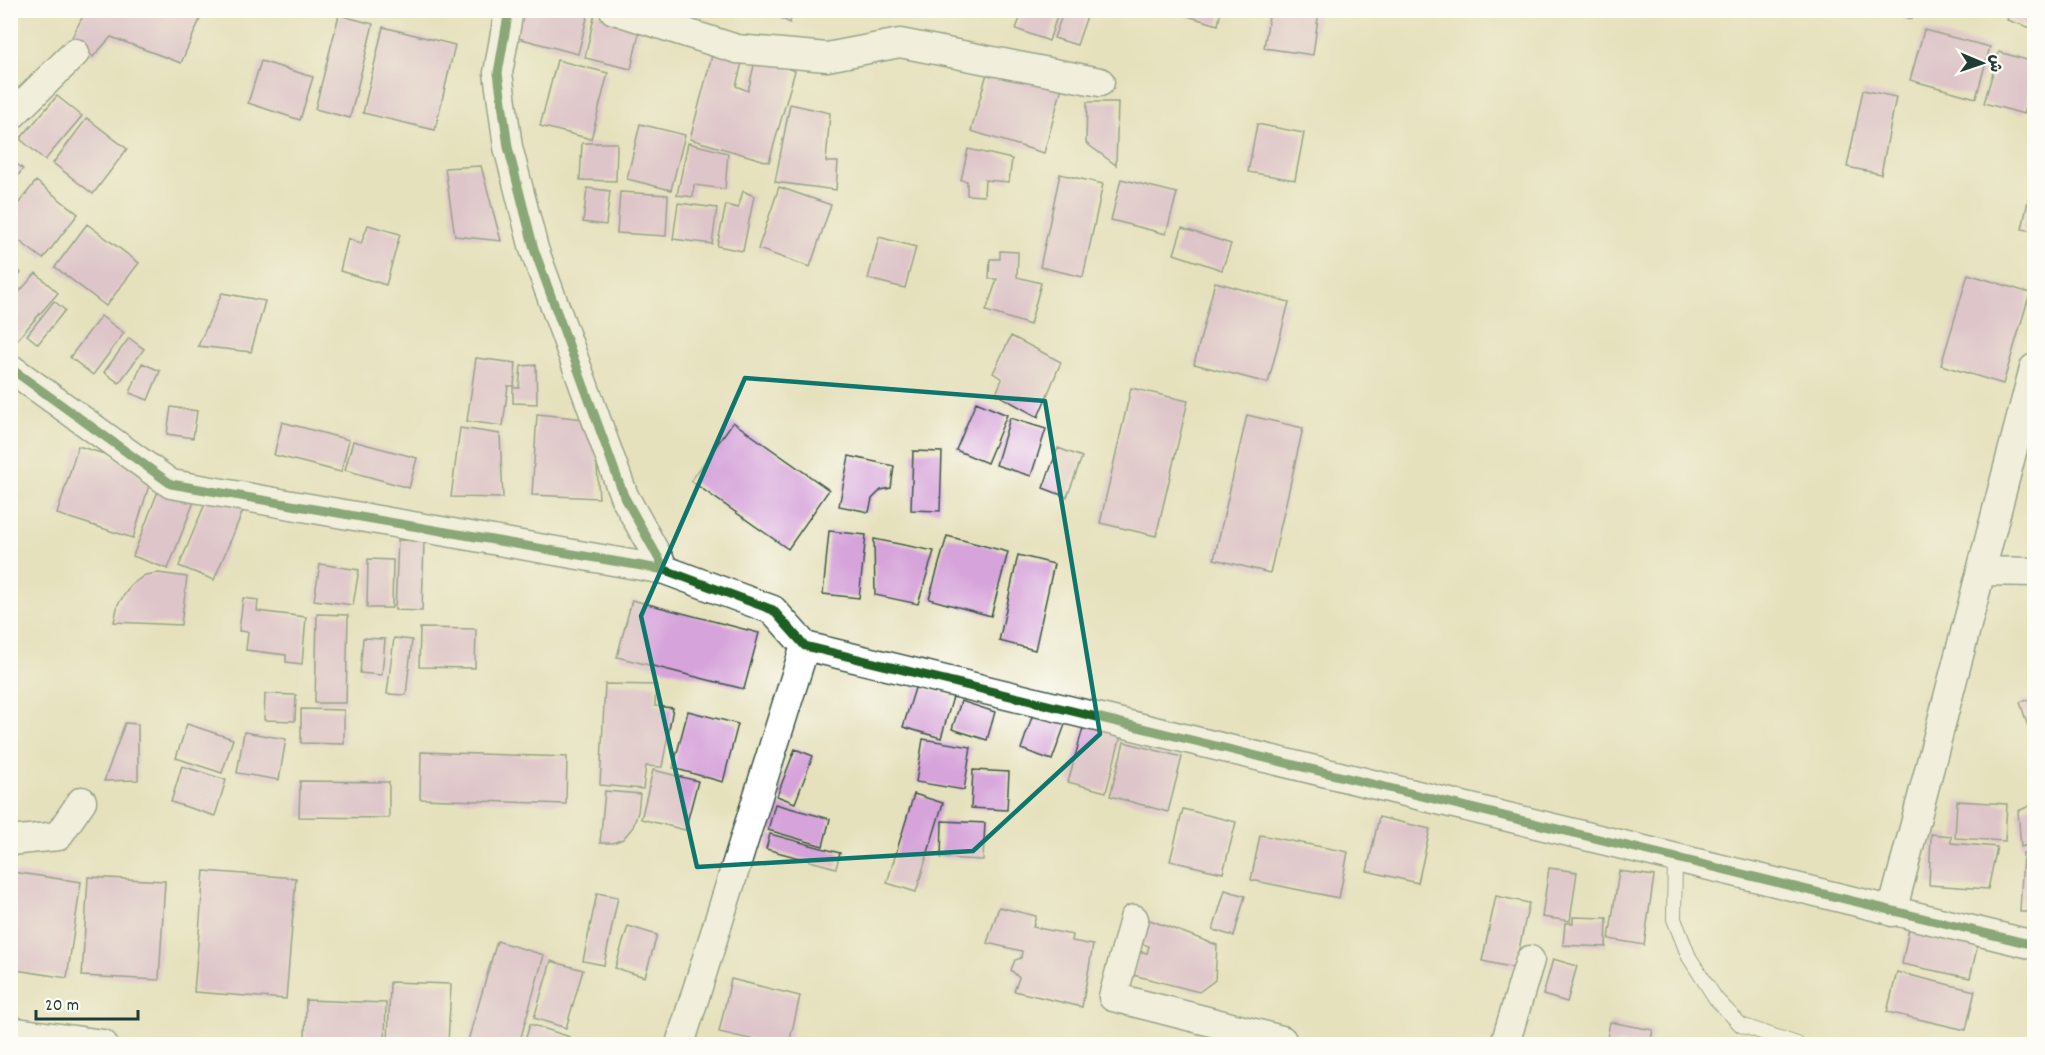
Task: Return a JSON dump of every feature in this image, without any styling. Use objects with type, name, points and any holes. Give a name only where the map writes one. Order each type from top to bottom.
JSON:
[{"type":"street","points":[[509,10],[498,73],[508,147],[534,249],[624,496],[665,570]]},
{"type":"street","points":[[614,10],[737,49],[827,57],[900,43],[1100,82]]},
{"type":"street","points":[[10,117],[75,52]]},
{"type":"street","points":[[10,368],[171,484],[665,570],[772,610],[805,646],[2034,945]]},
{"type":"street","points":[[1892,912],[2034,368]]},
{"type":"street","points":[[1981,571],[2034,572]]},
{"type":"street","points":[[680,1044],[805,646]]},
{"type":"street","points":[[10,841],[58,836],[82,801]]},
{"type":"street","points":[[1134,919],[1113,997],[1282,1040],[1280,1044]]},
{"type":"street","points":[[1505,1044],[1530,960]]},
{"type":"street","points":[[10,1031],[103,1044]]},
{"type":"lane","points":[[1675,859],[1674,919],[1689,957],[1716,999],[1741,1025],[1797,1044]]},
{"type":"highlighted area","points":[[745,378],[1045,401],[1100,734],[973,851],[697,867],[641,616]]},
{"type":"building","points":[[86,10],[204,10],[181,63],[111,37],[93,57],[72,37]]},
{"type":"building","points":[[520,10],[589,10],[578,54],[514,37]]},
{"type":"building","points":[[765,10],[793,10],[790,23]]},
{"type":"building","points":[[1023,10],[1059,10],[1049,41],[1016,29]]},
{"type":"building","points":[[1064,10],[1089,10],[1077,45],[1054,38]]},
{"type":"building","points":[[1167,10],[1221,10],[1218,25]]},
{"type":"building","points":[[1270,10],[1319,10],[1313,55],[1264,48]]},
{"type":"building","points":[[1880,10],[1914,10],[1912,19]]},
{"type":"building","points":[[2010,10],[2034,10],[2034,29],[2007,20]]},
{"type":"building","points":[[595,13],[641,24],[631,69],[585,58]]},
{"type":"building","points":[[339,15],[373,24],[350,118],[315,109]]},
{"type":"building","points":[[383,27],[455,45],[435,130],[363,113]]},
{"type":"building","points":[[1924,30],[1990,47],[1976,98],[1910,80]]},
{"type":"building","points":[[715,44],[744,55],[736,86],[748,91],[756,57],[795,71],[769,162],[690,139]]},
{"type":"building","points":[[1999,52],[2034,62],[2034,80],[2024,114],[1984,103]]},
{"type":"building","points":[[991,59],[1064,80],[1044,153],[971,131]]},
{"type":"building","points":[[557,60],[608,73],[591,139],[540,126]]},
{"type":"building","points":[[261,61],[313,77],[300,120],[248,103]]},
{"type":"building","points":[[1863,90],[1896,97],[1881,174],[1847,167]]},
{"type":"building","points":[[57,96],[82,116],[45,160],[20,139]]},
{"type":"building","points":[[1087,102],[1118,102],[1116,165],[1086,143]]},
{"type":"building","points":[[790,104],[830,113],[826,162],[838,162],[836,190],[775,182]]},
{"type":"building","points":[[87,118],[127,149],[93,194],[53,163]]},
{"type":"building","points":[[640,124],[685,135],[671,190],[627,179]]},
{"type":"building","points":[[1257,124],[1304,133],[1295,180],[1248,172]]},
{"type":"building","points":[[582,143],[617,143],[616,181],[580,180]]},
{"type":"building","points":[[688,143],[728,153],[725,189],[694,185],[693,197],[677,195]]},
{"type":"building","points":[[968,149],[1012,159],[1009,182],[985,180],[984,196],[967,195],[967,181],[961,180]]},
{"type":"building","points":[[10,159],[23,169],[10,186]]},
{"type":"building","points":[[481,166],[501,241],[455,236],[445,168]]},
{"type":"building","points":[[1060,174],[1103,184],[1083,277],[1040,267]]},
{"type":"building","points":[[1121,179],[1177,193],[1166,234],[1111,220]]},
{"type":"building","points":[[36,181],[78,214],[43,259],[10,234],[10,214]]},
{"type":"building","points":[[779,187],[831,205],[810,267],[758,249]]},
{"type":"building","points":[[587,188],[610,191],[606,225],[583,222]]},
{"type":"building","points":[[743,191],[754,196],[743,251],[717,246],[726,205],[738,208]]},
{"type":"building","points":[[620,192],[668,195],[666,236],[617,233]]},
{"type":"building","points":[[2030,192],[2034,193],[2034,231],[2022,229]]},
{"type":"building","points":[[678,203],[717,208],[712,244],[673,239]]},
{"type":"building","points":[[87,224],[139,263],[106,306],[55,267]]},
{"type":"building","points":[[368,225],[400,234],[386,285],[340,271],[348,238],[361,244]]},
{"type":"building","points":[[1182,228],[1231,244],[1222,270],[1174,254]]},
{"type":"building","points":[[879,237],[916,247],[905,288],[868,279]]},
{"type":"building","points":[[1000,251],[1018,252],[1017,277],[1041,283],[1030,325],[986,311],[997,279],[989,279],[990,259],[1000,259]]},
{"type":"building","points":[[10,263],[21,273],[10,285]]},
{"type":"building","points":[[36,273],[58,293],[16,341],[10,336],[10,302]]},
{"type":"building","points":[[1968,274],[2030,293],[2003,384],[1941,365]]},
{"type":"building","points":[[1215,282],[1289,302],[1268,383],[1194,364]]},
{"type":"building","points":[[222,293],[265,301],[251,352],[198,346]]},
{"type":"building","points":[[54,301],[65,310],[38,344],[27,335]]},
{"type":"building","points":[[101,316],[124,333],[93,375],[70,357]]},
{"type":"building","points":[[1011,336],[1061,362],[1038,417],[996,394],[1002,379],[993,373]]},
{"type":"building","points":[[129,338],[144,349],[119,383],[104,372]]},
{"type":"building","points":[[476,358],[516,363],[514,386],[508,386],[503,426],[467,421]]},
{"type":"building","points":[[142,363],[160,371],[148,400],[130,393]]},
{"type":"building","points":[[536,365],[537,404],[513,403],[513,388],[519,388],[521,366]]},
{"type":"building","points":[[1131,388],[1188,401],[1156,536],[1100,523]]},
{"type":"building","points":[[976,402],[1007,415],[987,463],[956,450]]},
{"type":"building","points":[[171,407],[197,411],[193,438],[167,434]]},
{"type":"building","points":[[537,414],[594,420],[599,498],[532,495]]},
{"type":"building","points":[[1247,415],[1303,428],[1270,573],[1214,559]]},
{"type":"building","points":[[1010,418],[1046,429],[1031,476],[996,465]]},
{"type":"building","points":[[282,422],[349,440],[341,472],[274,455]]},
{"type":"building","points":[[733,422],[829,490],[788,549],[691,481]]},
{"type":"building","points":[[460,428],[500,434],[503,498],[451,497]]},
{"type":"building","points":[[353,441],[417,458],[409,488],[345,470]]},
{"type":"building","points":[[78,446],[154,469],[133,538],[57,514]]},
{"type":"building","points":[[1058,448],[1082,457],[1067,497],[1043,488]]},
{"type":"building","points":[[913,451],[942,452],[940,511],[911,510]]},
{"type":"building","points":[[849,456],[894,466],[891,488],[881,490],[872,499],[869,512],[839,506]]},
{"type":"building","points":[[160,486],[195,499],[168,569],[133,556]]},
{"type":"building","points":[[212,487],[247,501],[214,580],[179,566]]},
{"type":"building","points":[[829,531],[866,535],[859,598],[823,594]]},
{"type":"building","points":[[947,536],[1008,552],[991,616],[929,599]]},
{"type":"building","points":[[874,539],[934,551],[918,604],[875,595]]},
{"type":"building","points":[[398,540],[424,541],[422,611],[395,610]]},
{"type":"building","points":[[1018,555],[1054,564],[1035,650],[999,641]]},
{"type":"building","points":[[368,559],[393,560],[392,608],[367,608]]},
{"type":"building","points":[[320,564],[359,570],[353,605],[314,600]]},
{"type":"building","points":[[158,573],[187,577],[181,625],[114,622],[118,604],[131,585],[145,575]]},
{"type":"building","points":[[243,598],[258,600],[257,611],[306,617],[302,664],[286,662],[286,655],[246,650],[248,632],[239,631]]},
{"type":"building","points":[[632,600],[759,633],[744,689],[617,657]]},
{"type":"building","points":[[317,614],[348,615],[346,703],[315,703]]},
{"type":"building","points":[[420,628],[476,629],[475,668],[419,667]]},
{"type":"building","points":[[363,638],[385,639],[382,675],[360,673]]},
{"type":"building","points":[[394,638],[412,640],[406,695],[387,694]]},
{"type":"building","points":[[605,684],[656,685],[655,706],[673,708],[662,767],[646,766],[643,789],[600,785]]},
{"type":"building","points":[[916,685],[953,697],[941,738],[903,727]]},
{"type":"building","points":[[265,694],[296,695],[295,721],[264,720]]},
{"type":"building","points":[[2034,698],[2034,745],[2020,702]]},
{"type":"building","points":[[961,701],[995,712],[987,740],[952,729]]},
{"type":"building","points":[[301,709],[344,710],[344,744],[301,743]]},
{"type":"building","points":[[688,711],[738,724],[723,782],[673,768]]},
{"type":"building","points":[[1034,711],[1066,722],[1052,760],[1021,749]]},
{"type":"building","points":[[1086,717],[1123,728],[1106,792],[1068,782]]},
{"type":"building","points":[[125,723],[138,724],[138,780],[104,781]]},
{"type":"building","points":[[187,724],[233,739],[222,773],[176,758]]},
{"type":"building","points":[[244,732],[286,739],[279,780],[237,773]]},
{"type":"building","points":[[923,739],[971,747],[964,790],[916,782]]},
{"type":"building","points":[[1124,742],[1182,757],[1168,812],[1110,796]]},
{"type":"building","points":[[795,749],[813,756],[795,803],[777,796]]},
{"type":"building","points":[[421,752],[567,757],[566,804],[420,799]]},
{"type":"building","points":[[182,766],[226,780],[215,816],[171,802]]},
{"type":"building","points":[[653,770],[698,781],[685,830],[641,819]]},
{"type":"building","points":[[973,770],[1009,772],[1007,810],[971,808]]},
{"type":"building","points":[[300,781],[389,782],[389,818],[299,817]]},
{"type":"building","points":[[605,791],[640,794],[633,827],[623,839],[613,843],[600,843]]},
{"type":"building","points":[[914,794],[943,803],[916,892],[887,883]]},
{"type":"building","points":[[1957,801],[2007,804],[2005,841],[1955,838]]},
{"type":"building","points":[[775,804],[830,819],[823,846],[768,830]]},
{"type":"building","points":[[2034,804],[2034,843],[2021,847],[2018,811]]},
{"type":"building","points":[[1183,809],[1236,822],[1223,873],[1170,861]]},
{"type":"building","points":[[1379,817],[1430,829],[1418,883],[1367,871]]},
{"type":"building","points":[[942,821],[985,823],[983,860],[941,858]]},
{"type":"building","points":[[770,834],[840,853],[836,868],[766,849]]},
{"type":"building","points":[[1931,834],[1951,836],[1951,843],[1997,847],[1988,889],[1929,885]]},
{"type":"building","points":[[1260,835],[1348,852],[1339,898],[1251,880]]},
{"type":"building","points":[[2023,853],[2034,854],[2034,912],[2020,912]]},
{"type":"building","points":[[1549,868],[1577,872],[1570,921],[1542,917]]},
{"type":"building","points":[[204,871],[296,878],[286,999],[194,992]]},
{"type":"building","points":[[1619,871],[1654,876],[1644,945],[1609,939]]},
{"type":"building","points":[[12,872],[81,882],[67,978],[10,969]]},
{"type":"building","points":[[88,877],[165,881],[159,980],[82,976]]},
{"type":"building","points":[[1225,890],[1245,896],[1234,936],[1213,930]]},
{"type":"building","points":[[597,893],[618,897],[604,965],[583,961]]},
{"type":"building","points":[[1496,896],[1529,903],[1515,968],[1482,961]]},
{"type":"building","points":[[999,907],[1036,916],[1033,927],[1073,935],[1072,941],[1093,945],[1082,1007],[1014,991],[1019,978],[1011,970],[1015,960],[1021,958],[1022,951],[987,943]]},
{"type":"building","points":[[1573,917],[1607,918],[1606,947],[1563,945],[1565,923],[1573,923]]},
{"type":"building","points":[[1147,919],[1217,945],[1215,980],[1199,992],[1133,975],[1138,951],[1147,953],[1149,946],[1142,944]]},
{"type":"building","points":[[628,926],[657,935],[645,977],[615,968]]},
{"type":"building","points":[[1909,928],[1978,944],[1970,978],[1902,964]]},
{"type":"building","points":[[497,941],[544,955],[519,1044],[467,1044]]},
{"type":"building","points":[[1553,959],[1577,966],[1567,1002],[1543,995]]},
{"type":"building","points":[[551,961],[583,970],[566,1028],[534,1018]]},
{"type":"building","points":[[1897,972],[1975,991],[1966,1030],[1887,1012]]},
{"type":"building","points":[[731,979],[800,996],[789,1044],[772,1044],[719,1032]]},
{"type":"building","points":[[390,982],[451,984],[448,1044],[388,1044]]},
{"type":"building","points":[[306,1000],[386,1003],[385,1042],[305,1039]]},
{"type":"building","points":[[1610,1022],[1653,1030],[1650,1044],[1606,1044]]},
{"type":"building","points":[[530,1024],[570,1037],[568,1044],[524,1044]]},
{"type":"cycle path","points":[[509,10],[498,73],[508,147],[534,249],[624,496],[665,570],[773,610],[805,646],[2034,945]]},
{"type":"cycle path","points":[[10,368],[171,484],[665,570]]}]
